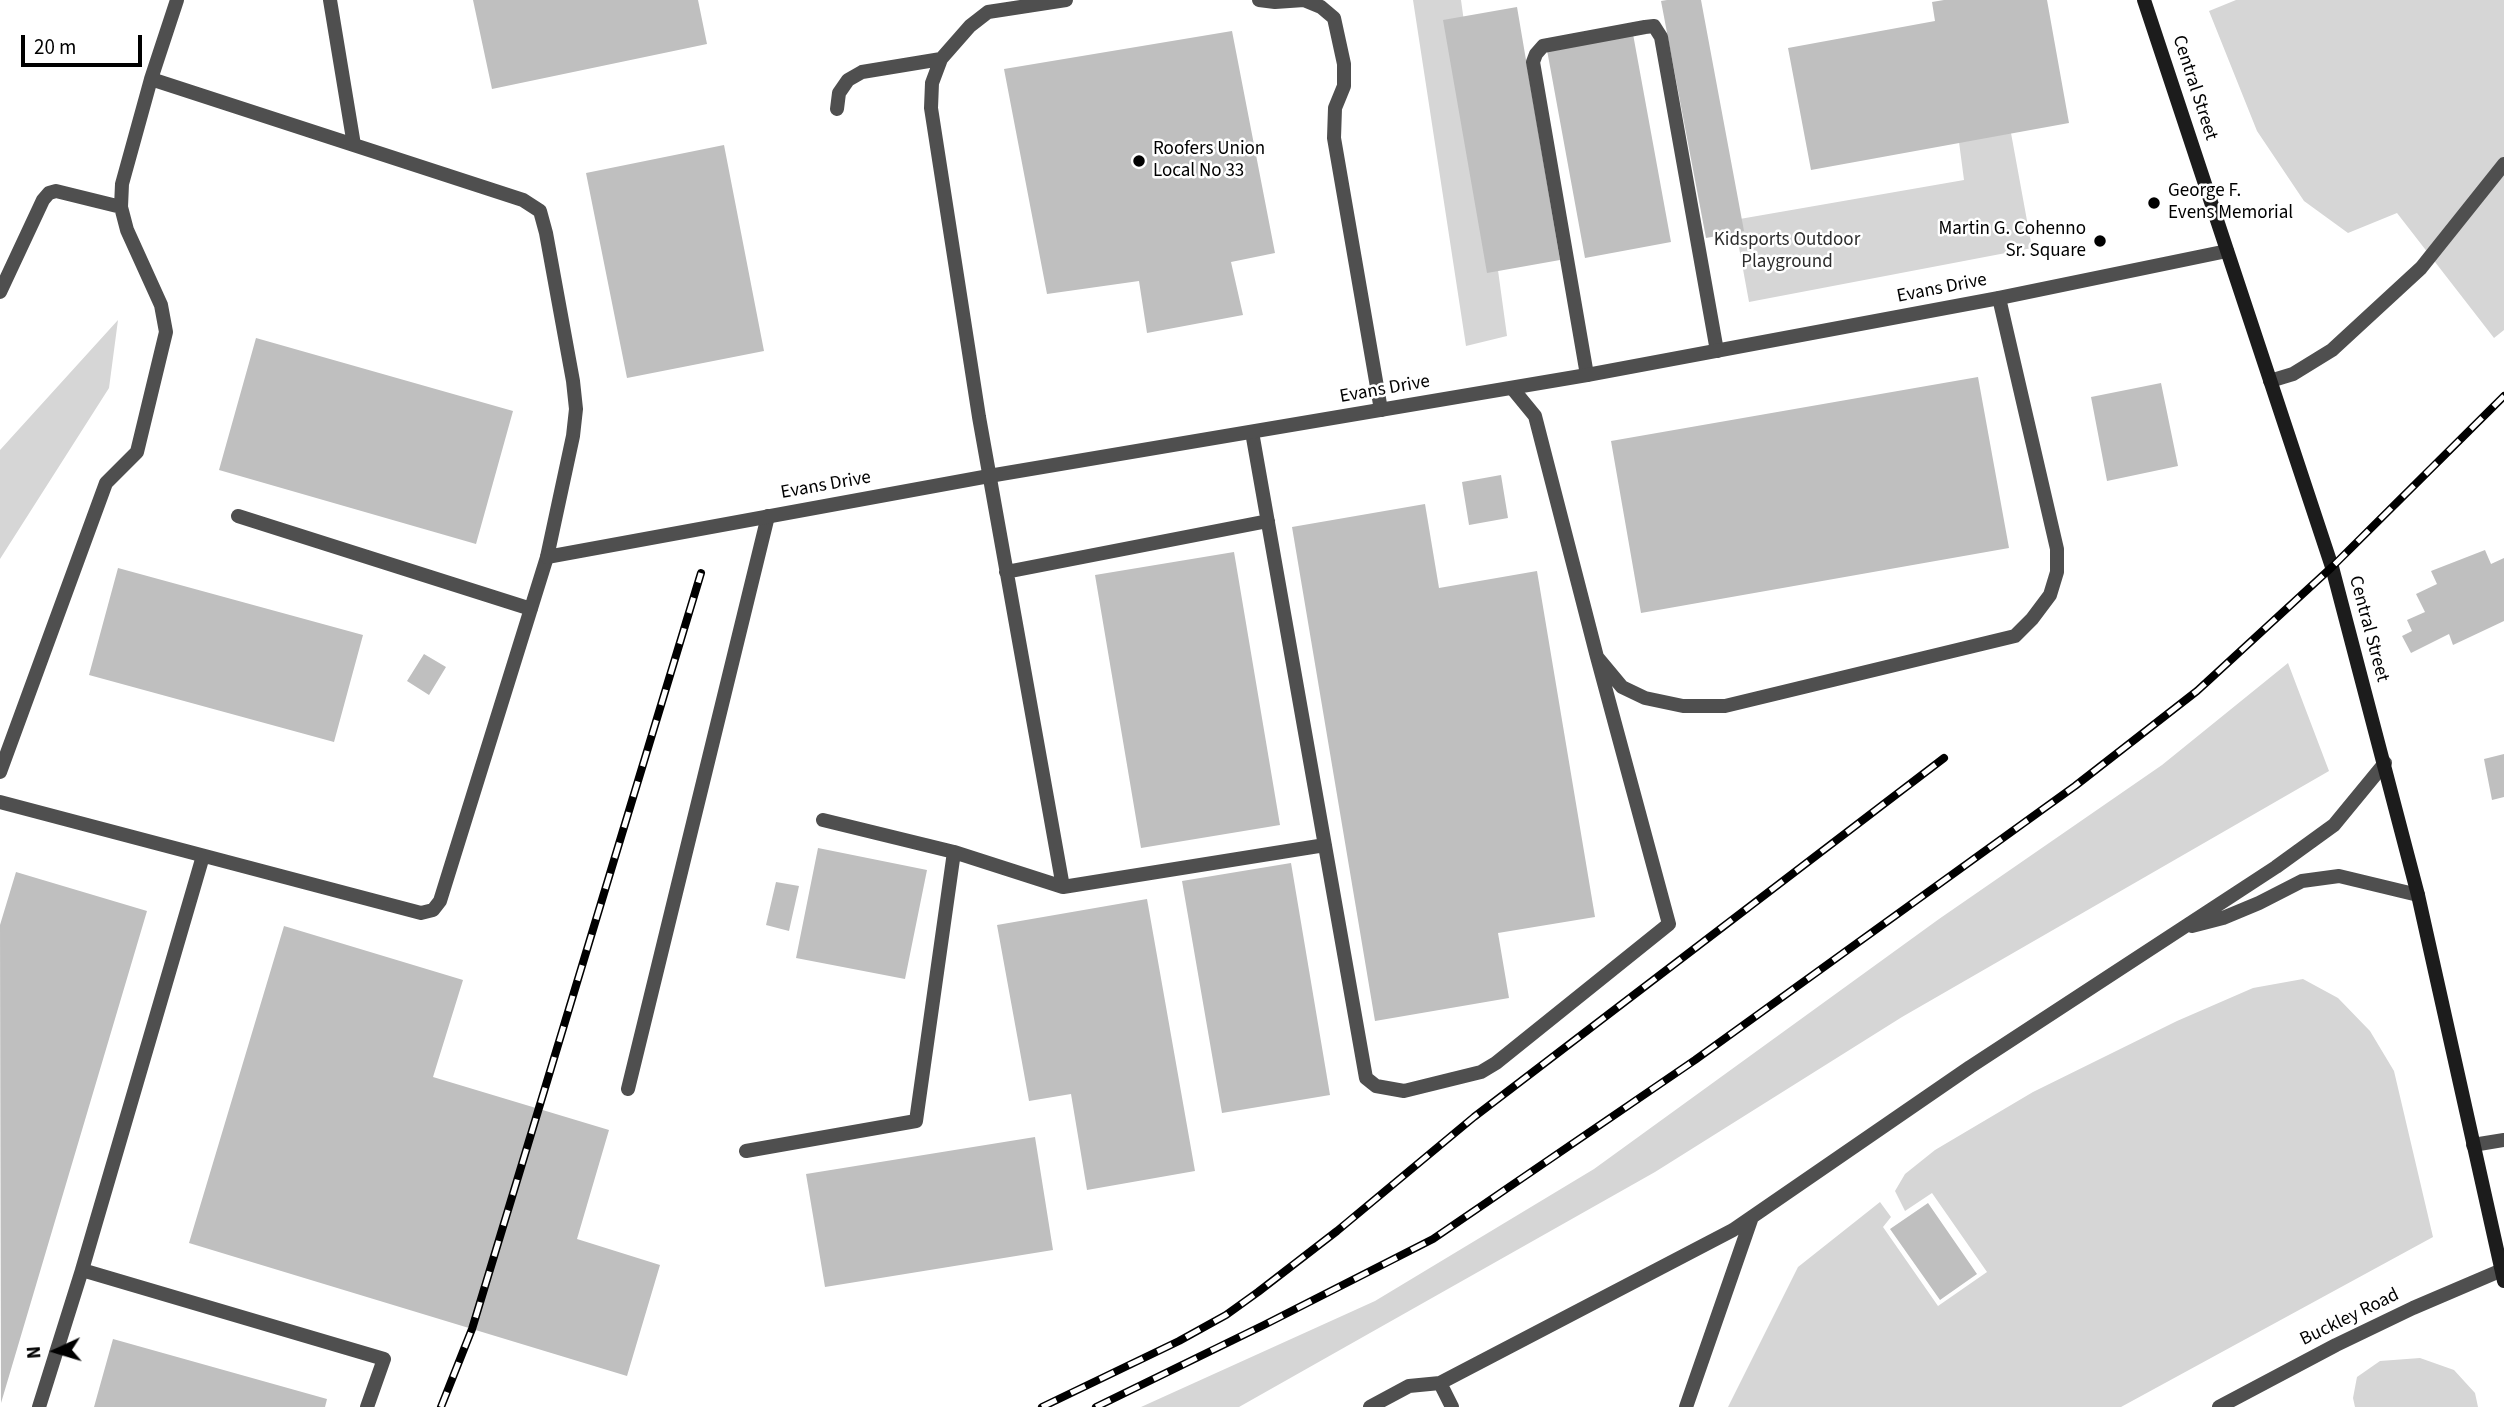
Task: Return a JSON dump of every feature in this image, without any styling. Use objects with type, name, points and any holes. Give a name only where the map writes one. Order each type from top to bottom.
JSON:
[{"type":"main road","name":"Central Street","points":[[2144,0],[2332,567],[2418,895],[2503,1274]]},
{"type":"street","points":[[0,772],[106,483],[137,452],[166,332],[161,305],[127,230],[121,207],[122,184],[151,79],[177,0]]},
{"type":"street","points":[[330,0],[354,145]]},
{"type":"street","points":[[1063,887],[989,476],[931,108],[932,83],[941,59],[970,26],[988,12],[1066,0]]},
{"type":"street","points":[[1259,0],[1304,0],[1321,7],[1334,18],[1344,64],[1344,86],[1335,108],[1334,138],[1381,410]]},
{"type":"street","points":[[1587,375],[1533,62],[1543,46],[1645,27],[1654,26],[1661,37],[1717,351]]},
{"type":"street","points":[[837,109],[839,93],[848,80],[862,72],[941,59]]},
{"type":"street","points":[[0,802],[421,913],[433,911],[440,901],[547,556],[576,409],[559,300],[540,211],[523,200],[151,79]]},
{"type":"street","points":[[2270,381],[2293,374],[2332,350],[2421,268],[2504,164]]},
{"type":"street","points":[[0,292],[43,200],[50,193],[56,191],[121,207]]},
{"type":"street","name":"Evans Drive","points":[[547,556],[989,476],[1587,375],[1999,298],[2227,251]]},
{"type":"street","points":[[1597,657],[1622,687],[1645,698],[1683,706],[1725,706],[2015,636],[2050,595],[2057,572],[2057,549],[1999,298]]},
{"type":"street","points":[[1252,432],[1366,1078],[1376,1086],[1404,1091],[1481,1072],[1496,1063],[1669,924],[1535,416],[1512,388]]},
{"type":"street","points":[[238,516],[531,609]]},
{"type":"street","points":[[628,1089],[768,516]]},
{"type":"street","points":[[1006,572],[1268,521]]},
{"type":"street","points":[[1370,1407],[1409,1386],[1440,1383],[1733,1230],[1970,1067],[2276,867],[2334,825],[2385,763]]},
{"type":"street","points":[[823,820],[954,852],[1063,887],[1325,845]]},
{"type":"street","points":[[746,1151],[916,1121],[954,852]]},
{"type":"street","points":[[39,1407],[82,1270],[203,856]]},
{"type":"street","points":[[2180,929],[2223,918],[2302,881],[2339,876],[2418,895]]},
{"type":"street","points":[[2473,1145],[2504,1140]]},
{"type":"street","points":[[1686,1407],[1752,1217]]},
{"type":"street","points":[[82,1270],[384,1359],[367,1407]]},
{"type":"street","name":"Buckley Road","points":[[2219,1407],[2369,1329],[2503,1274]]},
{"type":"street","points":[[1440,1383],[1452,1407]]},
{"type":"green space","points":[[1413,0],[1461,0],[1507,336],[1466,346]]},
{"type":"green space","points":[[2236,0],[2504,0],[2504,330],[2494,338],[2397,213],[2348,233],[2304,201],[2257,131],[2209,11]]},
{"type":"green space","name":"Kidsports Outdoor Playground","points":[[2011,133],[2032,248],[1749,302],[1734,220],[1964,180],[1959,142]]},
{"type":"green space","points":[[118,320],[109,388],[0,559],[0,450]]},
{"type":"green space","points":[[2288,663],[2329,771],[1902,1017],[1655,1172],[1239,1407],[1141,1407],[1375,1301],[1594,1169],[1939,919],[2162,765]]},
{"type":"green space","points":[[2303,979],[2338,998],[2370,1031],[2394,1071],[2433,1237],[2121,1407],[1728,1407],[1798,1267],[1880,1202],[1891,1217],[1883,1227],[1938,1306],[1987,1272],[1932,1193],[1905,1211],[1895,1191],[1905,1174],[1935,1150],[2033,1092],[2177,1021],[2253,988]]},
{"type":"green space","points":[[2420,1358],[2454,1370],[2475,1393],[2478,1407],[2355,1407],[2353,1398],[2357,1377],[2380,1361]]},
{"type":"building","points":[[473,0],[698,0],[707,44],[492,89]]},
{"type":"building","points":[[1701,0],[1744,231],[1706,238],[1661,1]]},
{"type":"building","points":[[2047,0],[2069,123],[1811,170],[1788,48],[1935,21],[1932,2]]},
{"type":"building","points":[[1517,7],[1560,260],[1487,273],[1443,20]]},
{"type":"building","name":"Roofers Union Local No 33","points":[[1232,31],[1275,253],[1231,262],[1243,315],[1147,333],[1139,281],[1047,294],[1004,69]]},
{"type":"building","points":[[1633,34],[1671,242],[1585,258],[1547,50]]},
{"type":"building","points":[[724,145],[764,351],[627,378],[586,173]]},
{"type":"building","points":[[256,338],[513,411],[476,544],[219,470]]},
{"type":"building","points":[[1978,377],[2009,548],[1641,613],[1611,441]]},
{"type":"building","points":[[2161,383],[2178,466],[2107,481],[2091,397]]},
{"type":"building","points":[[1501,475],[1508,518],[1469,525],[1462,482]]},
{"type":"building","points":[[1425,504],[1439,588],[1537,571],[1595,917],[1498,933],[1509,998],[1375,1021],[1292,527]]},
{"type":"building","points":[[2485,550],[2491,564],[2504,558],[2504,621],[2453,645],[2449,634],[2411,653],[2402,636],[2412,631],[2407,620],[2425,612],[2416,594],[2437,584],[2431,571]]},
{"type":"building","points":[[1234,552],[1280,825],[1141,848],[1095,575]]},
{"type":"building","points":[[118,568],[363,635],[334,742],[89,675]]},
{"type":"building","points":[[424,654],[446,667],[429,695],[407,681]]},
{"type":"building","points":[[2504,754],[2504,797],[2492,800],[2484,759]]},
{"type":"building","points":[[818,848],[927,870],[905,979],[796,958]]},
{"type":"building","points":[[1291,863],[1330,1095],[1222,1113],[1182,881]]},
{"type":"building","points":[[16,872],[147,911],[1,1403],[0,925]]},
{"type":"building","points":[[776,882],[799,886],[789,931],[766,925]]},
{"type":"building","points":[[1147,899],[1195,1171],[1087,1190],[1071,1094],[1029,1101],[997,925]]},
{"type":"building","points":[[284,926],[463,980],[433,1077],[609,1130],[577,1239],[660,1265],[627,1376],[189,1243]]},
{"type":"building","points":[[1035,1137],[1053,1250],[825,1287],[806,1174]]},
{"type":"building","points":[[1928,1203],[1977,1274],[1940,1300],[1890,1229]]},
{"type":"building","points":[[113,1339],[327,1399],[325,1407],[94,1407]]},
{"type":"railway","points":[[1096,1407],[1433,1239],[1695,1060],[2075,786],[2197,691],[2332,567],[2504,396]]},
{"type":"railway","points":[[441,1407],[472,1329],[701,573]]},
{"type":"railway","points":[[1042,1407],[1179,1341],[1226,1315],[1258,1292],[1337,1231],[1474,1117],[1944,758]]},
{"type":"place","name":"Roofers Union Local No 33","points":[[1139,161]]},
{"type":"place","name":"George F. Evens Memorial","points":[[2154,203]]},
{"type":"place","name":"Martin G. Cohenno Sr. Square","points":[[2100,241]]}]
